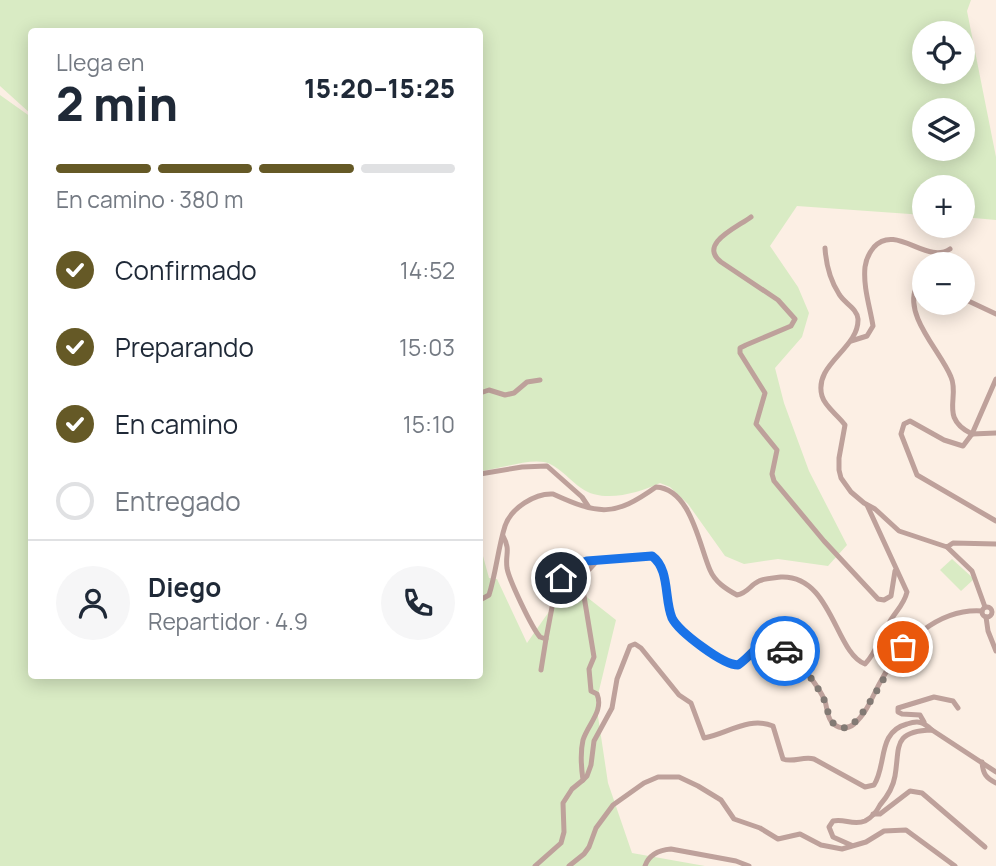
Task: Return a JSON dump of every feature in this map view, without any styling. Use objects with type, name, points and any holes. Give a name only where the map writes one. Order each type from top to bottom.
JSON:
[{"type":"street","points":[[751,217],[714,243],[712,250],[714,257],[778,300],[795,319],[791,326],[740,348],[740,353],[765,393],[756,424],[777,450],[772,474],[774,481],[824,541],[878,599],[891,597],[895,577],[894,565]]},
{"type":"street","points":[[851,341],[867,336],[873,326],[867,298],[865,265],[868,255],[877,244],[885,240],[896,240],[943,254],[950,249]]},
{"type":"street","points":[[825,248],[828,270],[838,293],[858,317],[851,341],[831,363],[821,390],[826,404],[845,425],[839,457],[841,478],[851,492],[876,509],[899,531],[947,547],[972,571],[996,651]]},
{"type":"street","points":[[975,304],[996,314]]},
{"type":"street","points":[[918,315],[919,322],[952,378],[952,409],[956,420],[972,434],[996,433]]},
{"type":"street","points":[[996,379],[972,434],[962,446],[944,440],[910,421],[904,424],[901,434],[917,475],[996,521]]},
{"type":"street","points":[[483,392],[489,390],[506,395],[514,393],[527,382],[540,380]]},
{"type":"street","points":[[483,474],[529,466],[547,467],[582,497],[589,508]]},
{"type":"street","points":[[483,598],[489,595],[505,525],[515,511],[538,496],[553,494],[603,511],[619,509],[656,487],[663,487],[675,495],[685,508],[697,530],[709,569],[717,581],[737,595],[746,594],[758,581],[771,578],[804,581],[832,616],[851,651],[865,664],[871,658],[907,592],[867,505]]},
{"type":"street","points":[[503,536],[509,547],[507,564],[511,581],[536,632],[546,639]]},
{"type":"street","points":[[947,547],[953,544],[996,544]]},
{"type":"street","points":[[541,670],[556,586],[561,578],[580,562],[643,555],[656,558],[664,577],[673,620],[688,634],[720,660],[731,665],[743,662],[759,645],[769,643],[779,647],[790,655],[819,691],[831,722],[839,728],[846,728],[859,717],[869,705],[895,657],[916,636],[953,614],[965,611],[994,613]]},
{"type":"street","points":[[583,780],[583,743],[600,700],[597,694],[591,691],[589,669],[594,650],[582,584],[584,575],[597,561]]},
{"type":"street","points":[[535,866],[561,843],[564,832],[563,803],[572,789],[587,776],[594,741],[612,708],[617,679],[630,646],[635,644],[679,695],[691,703],[704,738],[734,727],[764,722],[773,726],[783,759],[814,759],[865,788],[874,785],[878,779],[882,754],[891,733],[916,721],[924,722]]},
{"type":"street","points":[[958,708],[953,701],[934,697],[898,708],[902,715],[920,715],[932,730],[996,772]]},
{"type":"street","points":[[854,846],[837,841],[833,837],[829,827],[833,821],[851,824],[867,821],[892,788],[895,758],[904,737],[920,730],[932,730]]},
{"type":"street","points":[[982,762],[983,772],[988,779],[996,783]]},
{"type":"street","points":[[569,866],[584,854],[596,828],[612,806],[644,783],[668,776],[679,777],[715,795],[734,819],[760,828],[778,839],[800,834],[829,847],[842,849],[884,831],[906,830],[955,866]]},
{"type":"street","points":[[873,814],[880,814],[910,791],[922,793],[985,847]]},
{"type":"street","points":[[645,866],[652,856],[662,850],[671,849],[736,861],[749,866]]},
{"type":"green space","points":[[0,0],[971,0],[967,11],[969,21],[912,21],[912,84],[975,84],[975,51],[996,157],[996,220],[975,218],[975,175],[912,175],[912,214],[797,206],[770,246],[798,287],[809,313],[802,337],[775,368],[784,403],[809,471],[847,545],[828,566],[778,559],[744,564],[725,556],[688,504],[670,487],[660,483],[631,493],[610,496],[590,493],[554,466],[543,462],[525,462],[483,471],[483,28],[28,28],[28,111],[0,86]]},
{"type":"green space","points":[[0,95],[28,115],[28,679],[483,679],[483,556],[489,578],[497,579],[527,643],[569,583],[616,620],[596,703],[608,783],[632,853],[705,866],[0,866]]},
{"type":"green space","points":[[952,559],[974,579],[961,591],[940,570]]},
{"type":"way so far","points":[[785,651],[819,691],[831,722],[839,728],[846,728],[854,724],[869,705],[881,679],[903,647]]},
{"type":"route","points":[[561,578],[580,562],[652,556],[660,564],[673,620],[720,660],[738,665],[759,645],[769,643],[785,651]]}]
